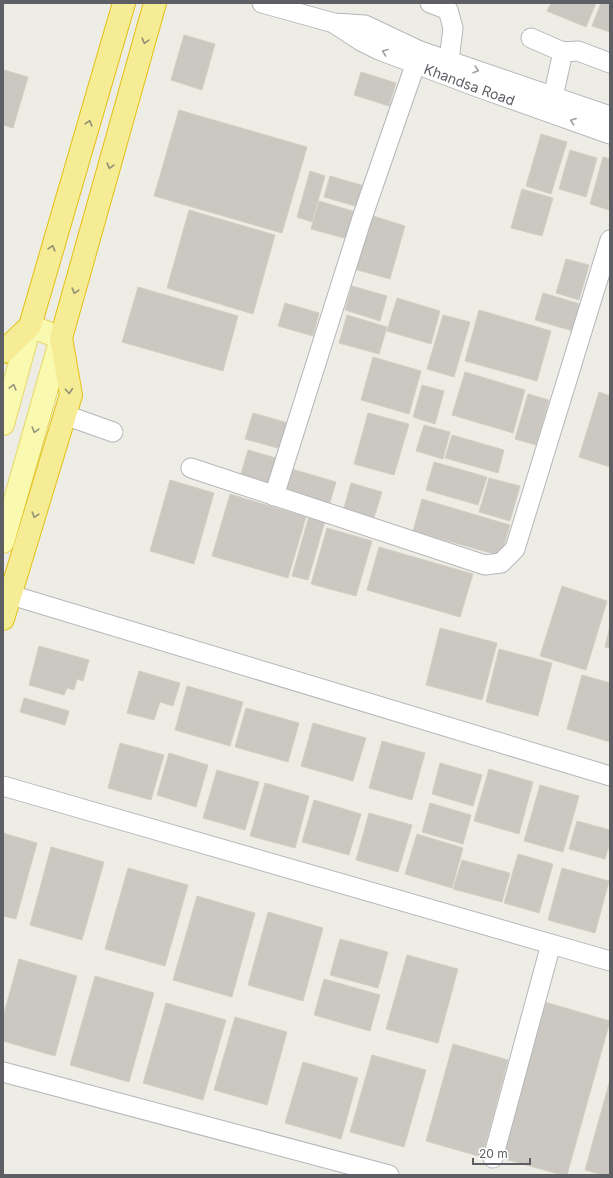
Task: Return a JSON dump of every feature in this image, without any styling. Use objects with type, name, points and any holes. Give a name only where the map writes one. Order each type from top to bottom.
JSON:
[{"type":"highway","points":[[3,352],[30,326],[124,3]]},
{"type":"highway","points":[[3,620],[71,395],[62,338],[155,3]]},
{"type":"main road","points":[[3,424],[30,326],[62,338],[3,542]]},
{"type":"street","name":"Khandsa Road","points":[[264,3],[334,23],[361,41],[379,50],[449,61],[610,116]]},
{"type":"street","points":[[430,3],[448,10],[453,28],[449,61]]},
{"type":"street","points":[[531,38],[563,52],[578,51],[610,62]]},
{"type":"street","points":[[553,97],[563,52]]},
{"type":"street","points":[[274,496],[362,218],[418,57]]},
{"type":"street","name":"Khandsa Road","points":[[418,57],[610,134]]},
{"type":"street","points":[[191,468],[485,565],[501,563],[515,549],[610,240]]},
{"type":"street","points":[[65,415],[113,432]]},
{"type":"street","points":[[11,595],[610,776]]},
{"type":"street","points":[[3,786],[610,961]]},
{"type":"street","points":[[493,1158],[551,944]]},
{"type":"street","points":[[3,1072],[389,1175]]},
{"type":"building","points":[[551,3],[596,3],[586,27],[547,11]]},
{"type":"building","points":[[601,3],[610,3],[610,32],[592,26]]},
{"type":"building","points":[[184,35],[215,44],[202,90],[171,80]]},
{"type":"building","points":[[4,70],[28,77],[13,128],[3,125]]},
{"type":"building","points":[[361,72],[396,83],[389,106],[354,95]]},
{"type":"building","points":[[179,110],[307,147],[282,233],[154,196]]},
{"type":"building","points":[[541,134],[567,142],[551,194],[526,186]]},
{"type":"building","points":[[570,150],[597,158],[586,197],[559,189]]},
{"type":"building","points":[[603,157],[610,159],[609,210],[590,204]]},
{"type":"building","points":[[310,171],[325,176],[312,222],[297,217]]},
{"type":"building","points":[[330,176],[368,187],[362,208],[324,197]]},
{"type":"building","points":[[522,189],[553,198],[542,236],[511,228]]},
{"type":"building","points":[[319,201],[356,212],[348,239],[311,229]]},
{"type":"building","points":[[189,210],[275,235],[253,314],[167,288]]},
{"type":"building","points":[[370,215],[405,226],[390,279],[354,269]]},
{"type":"building","points":[[566,259],[589,265],[579,300],[556,293]]},
{"type":"building","points":[[352,286],[387,296],[380,321],[345,310]]},
{"type":"building","points":[[138,287],[238,316],[223,371],[122,342]]},
{"type":"building","points":[[543,293],[580,304],[573,331],[535,320]]},
{"type":"building","points":[[397,298],[440,311],[431,344],[387,331]]},
{"type":"building","points":[[285,303],[319,313],[313,336],[278,326]]},
{"type":"building","points":[[479,310],[551,331],[537,381],[465,361]]},
{"type":"building","points":[[347,315],[387,327],[379,354],[339,343]]},
{"type":"building","points":[[443,315],[470,322],[454,377],[427,369]]},
{"type":"building","points":[[373,357],[421,371],[409,414],[361,400]]},
{"type":"building","points":[[465,372],[525,390],[513,433],[452,415]]},
{"type":"building","points":[[422,385],[444,391],[435,424],[413,417]]},
{"type":"building","points":[[599,392],[610,396],[610,467],[579,457]]},
{"type":"building","points":[[528,394],[549,400],[536,445],[515,439]]},
{"type":"building","points":[[253,413],[288,423],[281,449],[245,439]]},
{"type":"building","points":[[368,413],[409,424],[394,475],[354,464]]},
{"type":"building","points":[[424,425],[450,432],[443,459],[416,451]]},
{"type":"building","points":[[452,435],[504,450],[498,473],[445,458]]},
{"type":"building","points":[[248,450],[283,460],[274,490],[239,480]]},
{"type":"building","points":[[434,462],[487,477],[478,505],[426,490]]},
{"type":"building","points":[[292,469],[336,482],[329,506],[285,493]]},
{"type":"building","points":[[489,478],[520,486],[510,521],[479,512]]},
{"type":"building","points":[[170,480],[214,493],[194,564],[150,551]]},
{"type":"building","points":[[351,483],[382,492],[372,524],[342,515]]},
{"type":"building","points":[[230,494],[306,517],[288,578],[212,556]]},
{"type":"building","points":[[422,499],[510,525],[501,556],[413,531]]},
{"type":"building","points":[[309,516],[325,521],[308,580],[292,576]]},
{"type":"building","points":[[327,528],[372,541],[356,596],[311,584]]},
{"type":"building","points":[[379,547],[473,574],[460,617],[367,590]]},
{"type":"building","points":[[562,586],[607,601],[586,670],[540,656]]},
{"type":"building","points":[[610,626],[610,648],[605,647]]},
{"type":"building","points":[[440,628],[497,643],[482,700],[426,685]]},
{"type":"building","points":[[39,646],[89,660],[83,681],[77,679],[74,690],[67,688],[64,695],[29,685]]},
{"type":"building","points":[[499,649],[552,663],[538,716],[486,702]]},
{"type":"building","points":[[139,671],[180,683],[173,706],[160,702],[154,720],[127,713]]},
{"type":"building","points":[[582,675],[610,683],[610,742],[567,729]]},
{"type":"building","points":[[187,686],[243,702],[230,746],[175,730]]},
{"type":"building","points":[[24,698],[69,711],[65,725],[20,712]]},
{"type":"building","points":[[246,708],[299,723],[288,762],[235,747]]},
{"type":"building","points":[[313,723],[366,738],[353,781],[301,766]]},
{"type":"building","points":[[382,741],[425,753],[412,800],[369,788]]},
{"type":"building","points":[[120,743],[164,755],[151,800],[108,788]]},
{"type":"building","points":[[169,753],[208,765],[196,807],[157,795]]},
{"type":"building","points":[[440,763],[482,775],[473,806],[432,794]]},
{"type":"building","points":[[489,769],[533,782],[519,834],[474,821]]},
{"type":"building","points":[[217,770],[259,782],[245,830],[203,818]]},
{"type":"building","points":[[265,783],[309,796],[295,848],[250,836]]},
{"type":"building","points":[[540,785],[579,796],[563,852],[524,841]]},
{"type":"building","points":[[314,800],[361,814],[349,855],[302,842]]},
{"type":"building","points":[[430,803],[471,815],[463,844],[422,832]]},
{"type":"building","points":[[369,813],[412,825],[398,872],[356,860]]},
{"type":"building","points":[[577,821],[610,830],[610,842],[605,859],[569,849]]},
{"type":"building","points":[[3,833],[37,843],[16,919],[3,916]]},
{"type":"building","points":[[417,834],[463,848],[452,888],[405,874]]},
{"type":"building","points":[[51,847],[104,862],[82,940],[30,925]]},
{"type":"building","points":[[518,854],[553,864],[539,913],[504,903]]},
{"type":"building","points":[[462,860],[510,873],[502,902],[453,889]]},
{"type":"building","points":[[128,868],[188,885],[165,966],[105,949]]},
{"type":"building","points":[[562,868],[609,881],[595,933],[548,920]]},
{"type":"building","points":[[197,896],[255,913],[232,997],[173,980]]},
{"type":"building","points":[[268,912],[323,928],[303,1001],[248,985]]},
{"type":"building","points":[[340,939],[388,952],[378,988],[330,975]]},
{"type":"building","points":[[407,955],[458,969],[438,1043],[386,1029]]},
{"type":"building","points":[[19,959],[77,976],[55,1056],[3,1041],[3,1017]]},
{"type":"building","points":[[95,976],[154,993],[129,1082],[70,1065]]},
{"type":"building","points":[[324,979],[380,995],[370,1031],[314,1015]]},
{"type":"building","points":[[545,1002],[610,1021],[567,1175],[562,1175],[501,1158]]},
{"type":"building","points":[[166,1003],[226,1020],[203,1100],[143,1083]]},
{"type":"building","points":[[235,1017],[287,1032],[267,1105],[214,1090]]},
{"type":"building","points":[[453,1044],[508,1060],[482,1157],[426,1141]]},
{"type":"building","points":[[372,1055],[426,1070],[404,1147],[350,1132]]},
{"type":"building","points":[[303,1062],[358,1078],[341,1139],[285,1123]]},
{"type":"building","points":[[610,1080],[610,1175],[603,1175],[585,1170]]}]
